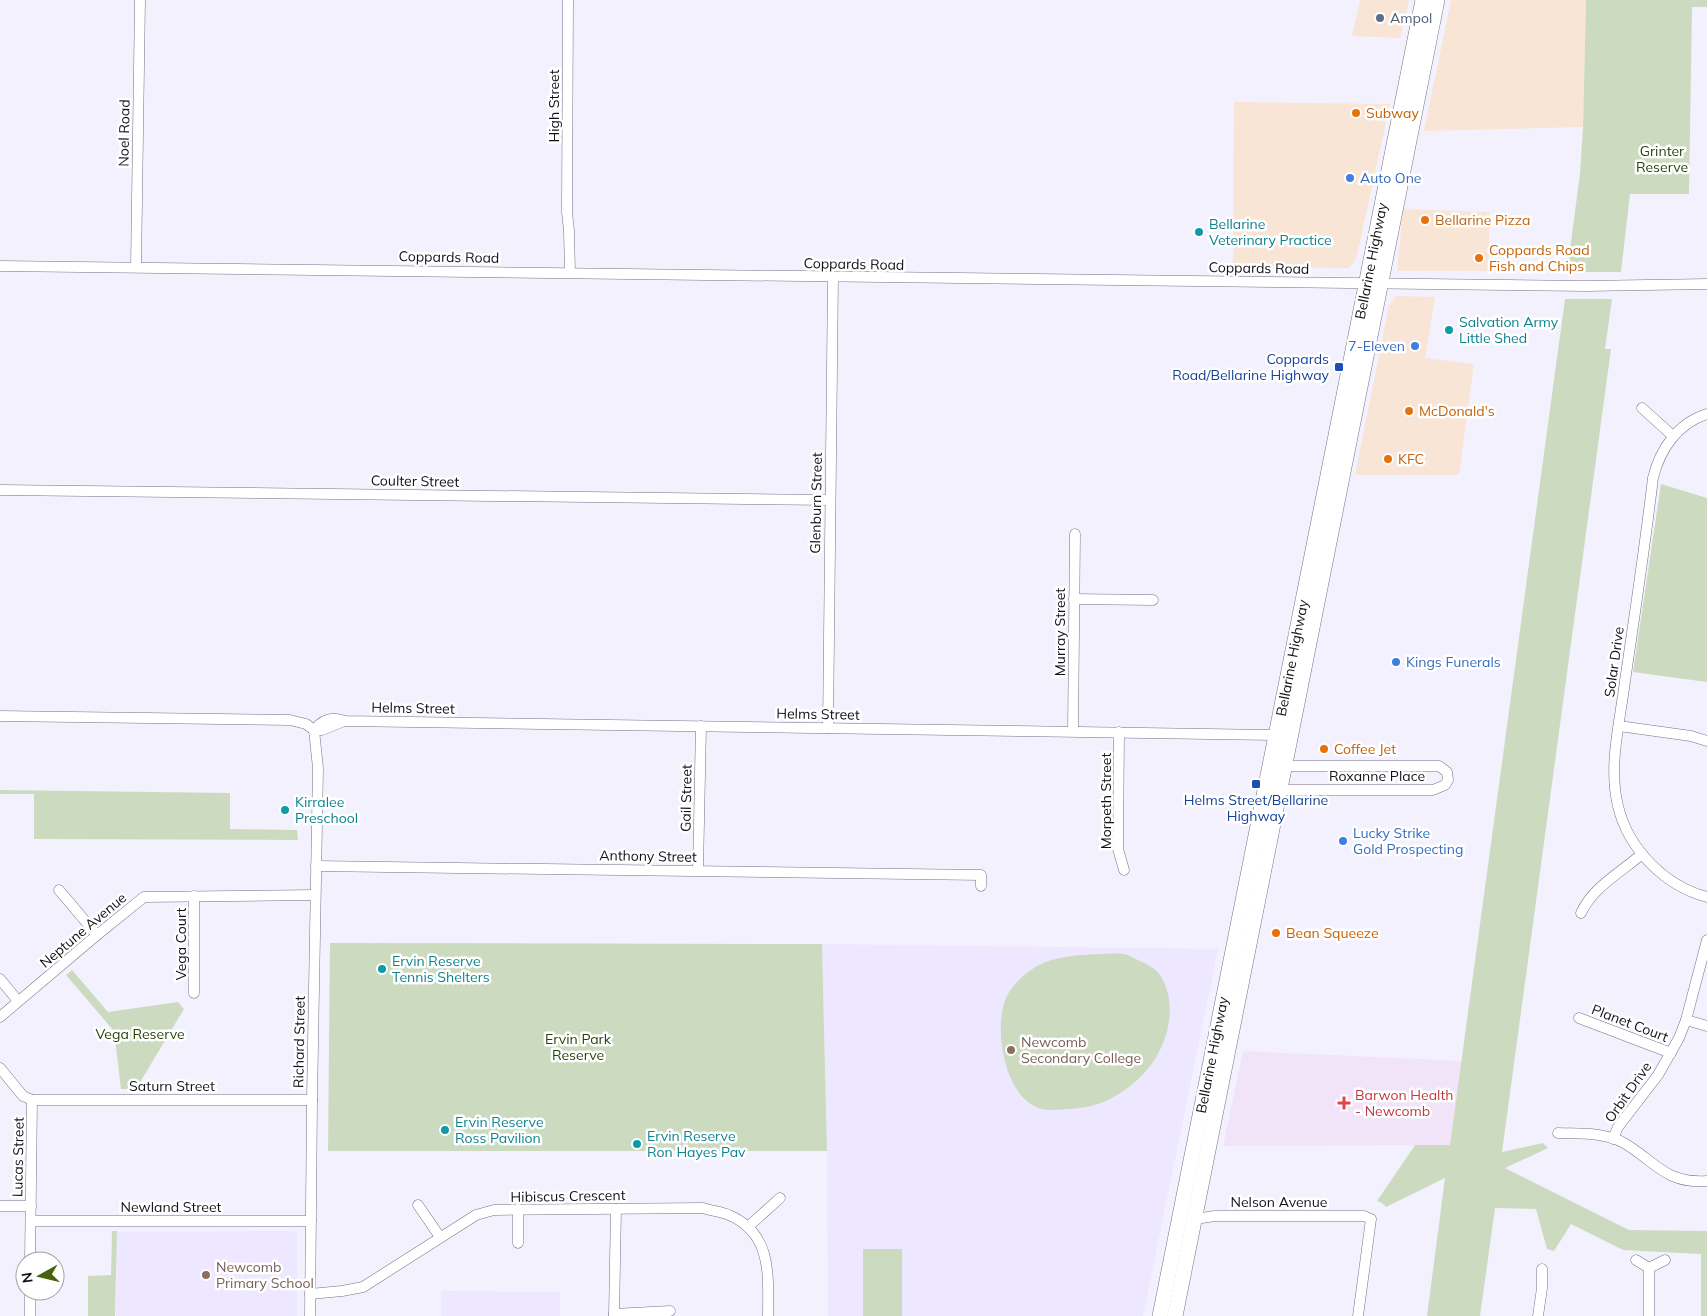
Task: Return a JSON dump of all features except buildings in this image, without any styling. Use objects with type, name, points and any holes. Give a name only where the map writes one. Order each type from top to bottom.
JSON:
[{"type":"highway","name":"Bellarine Highway","points":[[1160,1316],[1284,735],[1374,283],[1423,0]]},
{"type":"highway","name":"Bellarine Highway","points":[[1374,283],[1438,0]]},
{"type":"highway","name":"Bellarine Highway","points":[[1175,1316],[1285,766],[1284,735]]},
{"type":"street","name":"Noel Road","points":[[136,267],[140,0]]},
{"type":"street","name":"High Street","points":[[566,272],[563,231],[567,212],[568,0]]},
{"type":"street","name":"Coppards Road","points":[[0,266],[1586,286],[1707,284]]},
{"type":"street","name":"Glenburn Street","points":[[828,728],[833,277]]},
{"type":"street","points":[[1642,408],[1673,436]]},
{"type":"street","name":"Solar Drive","points":[[1707,414],[1691,421],[1673,436],[1661,453],[1653,478],[1615,761],[1615,792],[1623,823],[1642,854],[1671,880],[1686,890],[1707,897]]},
{"type":"street","name":"Coulter Street","points":[[0,490],[830,500]]},
{"type":"street","name":"Murray Street","points":[[1073,731],[1075,534]]},
{"type":"street","points":[[1074,599],[1153,600]]},
{"type":"street","points":[[0,716],[290,720],[318,728]]},
{"type":"street","name":"Helms Street","points":[[318,728],[345,721],[1284,735]]},
{"type":"street","name":"Gail Street","points":[[698,870],[701,726]]},
{"type":"street","points":[[1619,726],[1691,736],[1707,741]]},
{"type":"street","name":"Richard Street","points":[[310,1316],[318,728]]},
{"type":"street","name":"Morpeth Street","points":[[1119,732],[1118,846],[1124,870]]},
{"type":"street","name":"Roxanne Place","points":[[1280,790],[1433,790],[1445,786],[1448,780],[1447,772],[1439,766],[1285,766]]},
{"type":"street","points":[[1581,913],[1586,902],[1594,894],[1642,854]]},
{"type":"street","name":"Anthony Street","points":[[316,866],[698,870],[982,870],[981,886]]},
{"type":"street","points":[[59,890],[97,935]]},
{"type":"street","name":"Neptune Avenue","points":[[0,1017],[144,898],[315,895]]},
{"type":"street","name":"Vega Court","points":[[194,896],[194,993]]},
{"type":"street","name":"Orbit Drive","points":[[1707,940],[1686,1020],[1671,1053],[1658,1075],[1618,1127],[1613,1139],[1623,1142],[1662,1171],[1673,1176],[1689,1180],[1707,1181]]},
{"type":"street","points":[[0,978],[18,1001]]},
{"type":"street","name":"Planet Court","points":[[1579,1018],[1671,1053]]},
{"type":"street","points":[[1686,1020],[1707,1026]]},
{"type":"street","name":"Lucas Street","points":[[0,1068],[23,1096],[32,1100],[30,1251]]},
{"type":"street","name":"Saturn Street","points":[[32,1100],[312,1100]]},
{"type":"street","points":[[1558,1133],[1598,1135],[1613,1139]]},
{"type":"street","points":[[768,1316],[768,1265],[762,1246],[749,1226],[780,1198]]},
{"type":"street","points":[[418,1205],[440,1237]]},
{"type":"street","points":[[0,1206],[31,1206]]},
{"type":"street","name":"Hibiscus Crescent","points":[[310,1294],[363,1287],[476,1215],[494,1210],[703,1208],[729,1215],[749,1226]]},
{"type":"street","points":[[518,1209],[518,1243]]},
{"type":"street","points":[[616,1209],[614,1315],[670,1311]]},
{"type":"street","name":"Nelson Avenue","points":[[1195,1219],[1215,1216],[1364,1216],[1371,1219],[1358,1316]]},
{"type":"street","name":"Newland Street","points":[[31,1221],[311,1221]]},
{"type":"street","points":[[1636,1260],[1650,1268]]},
{"type":"street","points":[[1650,1268],[1665,1260]]},
{"type":"street","points":[[1649,1316],[1650,1268]]},
{"type":"street","points":[[1538,1316],[1542,1288],[1542,1269]]},
{"type":"street","points":[[30,1301],[30,1316]]},
{"type":"shaded area","name":"Ampol","points":[[1360,0],[1409,0],[1400,38],[1352,36]]},
{"type":"shaded area","points":[[1451,0],[1586,0],[1583,127],[1424,131]]},
{"type":"shaded area","points":[[1234,102],[1390,104],[1356,260],[1349,268],[1233,267]]},
{"type":"shaded area","points":[[1403,209],[1489,212],[1489,271],[1397,271]]},
{"type":"shaded area","points":[[1396,296],[1435,297],[1425,358],[1474,364],[1459,475],[1355,475],[1389,305]]},
{"type":"shaded area","name":"Newcomb Secondary College","points":[[822,944],[1218,949],[1143,1316],[828,1316],[827,1151]]},
{"type":"shaded area","name":"Barwon Health - Newcomb","points":[[1243,1051],[1462,1061],[1450,1145],[1223,1146]]},
{"type":"shaded area","name":"Newcomb Primary School","points":[[292,1231],[297,1234],[297,1316],[116,1316],[117,1232]]},
{"type":"shaded area","points":[[441,1291],[560,1292],[560,1316],[441,1316]]},
{"type":"green space","name":"Grinter Reserve","points":[[1586,0],[1707,0],[1707,7],[1692,7],[1689,194],[1630,194],[1621,272],[1567,272],[1580,174]]},
{"type":"green space","points":[[1565,299],[1612,299],[1605,349],[1611,349],[1502,1152],[1543,1143],[1548,1148],[1505,1168],[1629,1230],[1707,1231],[1707,1316],[1701,1316],[1701,1254],[1623,1250],[1571,1224],[1554,1251],[1547,1249],[1536,1209],[1495,1208],[1480,1316],[1427,1316],[1445,1178],[1386,1207],[1377,1201],[1415,1145],[1450,1145]]},
{"type":"green space","points":[[1661,484],[1707,498],[1707,682],[1633,672]]},
{"type":"green space","points":[[0,790],[230,793],[230,829],[297,830],[298,840],[34,839],[34,794],[0,794]]},
{"type":"green space","name":"Ervin Park Reserve","points":[[330,943],[822,944],[827,1151],[328,1151]]},
{"type":"green space","points":[[1127,955],[1150,966],[1161,976],[1167,990],[1170,1011],[1169,1022],[1159,1053],[1143,1074],[1131,1085],[1110,1099],[1091,1106],[1078,1108],[1051,1110],[1036,1107],[1023,1097],[1013,1083],[1006,1066],[1002,1048],[1001,1029],[1002,1012],[1006,998],[1020,979],[1039,965],[1064,957]]},
{"type":"green space","name":"Vega Reserve","points":[[72,970],[108,1012],[178,1002],[184,1009],[136,1089],[121,1089],[114,1031],[66,975]]},
{"type":"green space","points":[[112,1231],[117,1231],[115,1316],[88,1316],[88,1276],[111,1275]]},
{"type":"green space","points":[[863,1249],[902,1249],[902,1316],[863,1316]]},
{"type":"place","name":"Ampol","points":[[1380,18]]},
{"type":"place","name":"Subway","points":[[1356,113]]},
{"type":"place","name":"Auto One","points":[[1350,178]]},
{"type":"place","name":"Bellarine Pizza","points":[[1425,220]]},
{"type":"place","name":"Bellarine Veterinary Practice","points":[[1199,232]]},
{"type":"place","name":"Coppards Road Fish and Chips","points":[[1479,258]]},
{"type":"place","name":"Salvation Army Little Shed","points":[[1449,330]]},
{"type":"place","name":"7-Eleven","points":[[1415,346]]},
{"type":"place","name":"Coppards Road/Bellarine Highway","points":[[1339,367]]},
{"type":"place","name":"McDonald's","points":[[1409,411]]},
{"type":"place","name":"KFC","points":[[1388,459]]},
{"type":"place","name":"Kings Funerals","points":[[1396,662]]},
{"type":"place","name":"Coffee Jet","points":[[1324,749]]},
{"type":"place","name":"Helms Street/Bellarine Highway","points":[[1256,784]]},
{"type":"place","name":"Kirralee Preschool","points":[[285,810]]},
{"type":"place","name":"Lucky Strike Gold Prospecting","points":[[1343,841]]},
{"type":"place","name":"Bean Squeeze","points":[[1276,933]]},
{"type":"place","name":"Ervin Reserve Tennis Shelters","points":[[382,969]]},
{"type":"place","name":"Newcomb Secondary College","points":[[1011,1050]]},
{"type":"place","name":"Barwon Health - Newcomb","points":[[1344,1103]]},
{"type":"place","name":"Ervin Reserve Ross Pavilion","points":[[445,1130]]},
{"type":"place","name":"Ervin Reserve Ron Hayes Pav","points":[[637,1144]]},
{"type":"place","name":"Newcomb Primary School","points":[[206,1275]]}]
